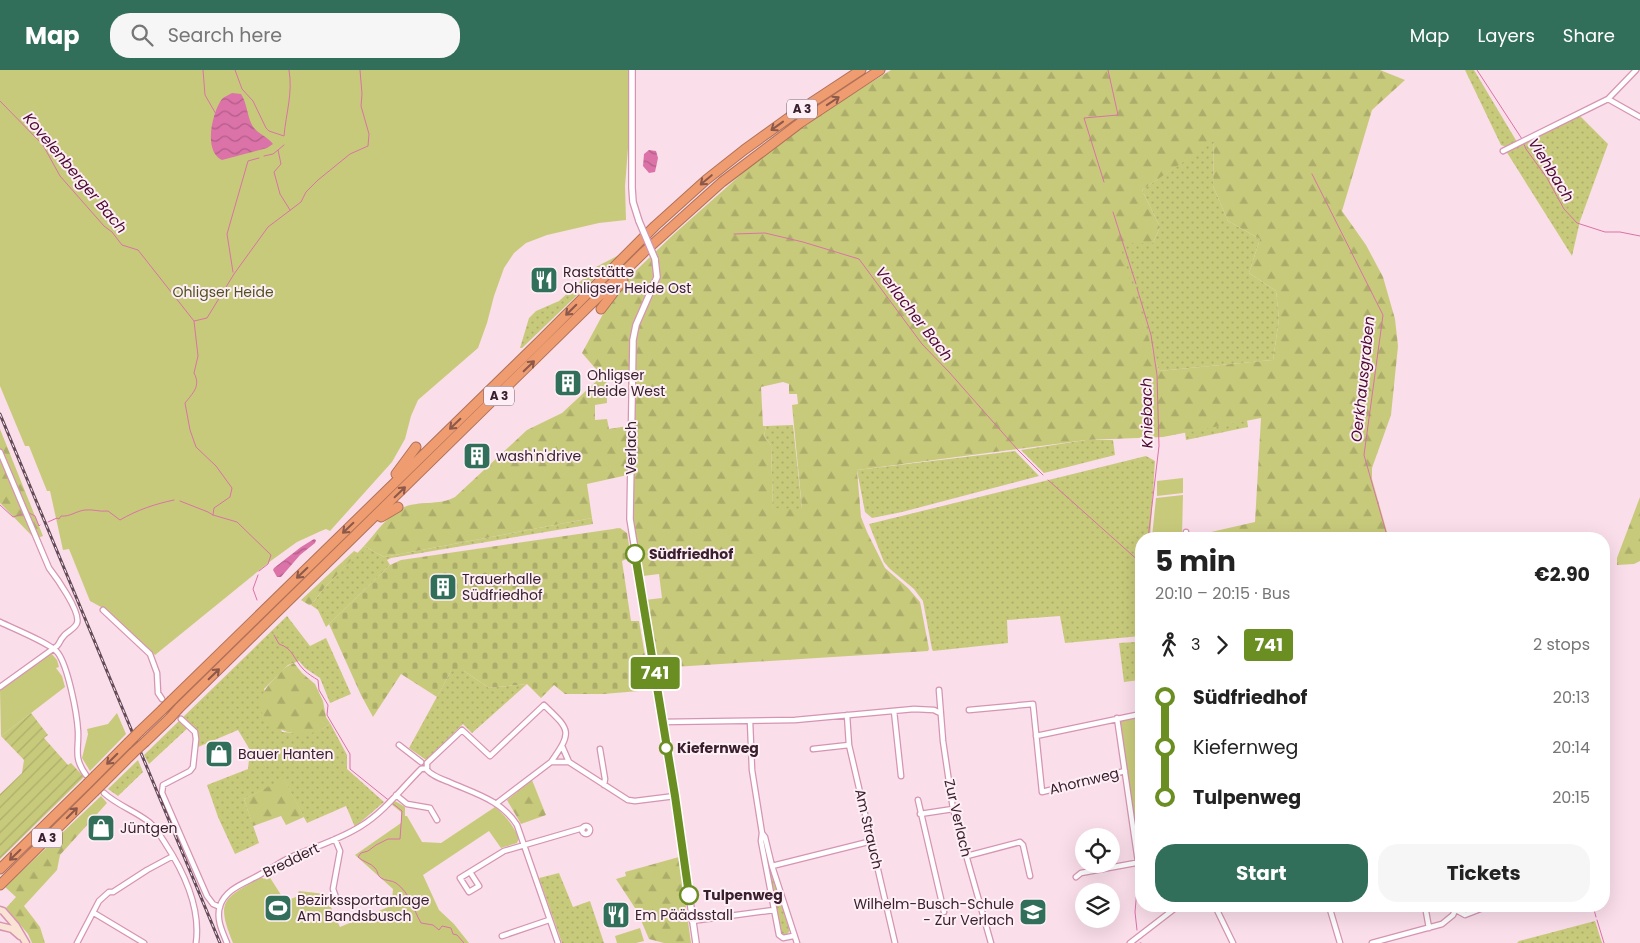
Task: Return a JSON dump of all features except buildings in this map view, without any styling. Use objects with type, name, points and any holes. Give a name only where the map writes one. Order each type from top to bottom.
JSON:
[{"type":"highway","name":"A 3","points":[[0,869],[86,779],[96,774],[162,710],[655,226],[706,180],[744,150],[861,70]]},
{"type":"highway","name":"A 3","points":[[0,885],[99,792],[104,782],[133,753],[644,252],[722,182],[800,123],[880,70]]},
{"type":"highway","points":[[631,243],[655,226]]},
{"type":"highway","points":[[601,309],[644,252]]},
{"type":"highway","points":[[380,497],[416,447]]},
{"type":"highway","points":[[353,538],[381,516],[398,507]]},
{"type":"main road","points":[[0,910],[16,926],[26,942]]},
{"type":"main road","points":[[0,926],[12,929],[26,942]]},
{"type":"street","name":"Verlach","points":[[632,70],[633,202],[655,259],[657,277],[636,325],[633,340],[631,522],[675,796],[696,943]]},
{"type":"street","points":[[1503,151],[1608,99],[1636,70]]},
{"type":"street","points":[[1608,99],[1640,117]]},
{"type":"street","points":[[0,452],[49,568],[60,582],[76,614],[77,623],[61,638],[57,646],[0,688]]},
{"type":"street","points":[[103,610],[150,654],[157,673],[158,693],[162,699]]},
{"type":"street","points":[[0,622],[57,651],[66,671],[78,730],[77,757],[86,779]]},
{"type":"street","name":"Zur Verlach","points":[[939,690],[940,713],[953,809],[991,943]]},
{"type":"street","points":[[969,710],[1033,704],[1036,736],[1135,715]]},
{"type":"street","name":"Breddert","points":[[220,907],[227,894],[235,888],[288,858],[359,828],[372,819],[462,730],[490,756],[544,705],[564,725],[567,736],[562,746]]},
{"type":"street","points":[[662,722],[795,720],[914,709],[934,710],[940,713]]},
{"type":"street","points":[[894,711],[901,776]]},
{"type":"street","name":"Am Strauch","points":[[847,715],[849,744],[895,943]]},
{"type":"street","points":[[1117,718],[1135,832]]},
{"type":"street","points":[[181,719],[195,732],[194,762],[190,771],[165,783],[162,787],[162,793],[207,896],[213,904],[220,907],[219,924],[227,943]]},
{"type":"street","points":[[750,721],[752,770],[762,833],[761,841],[774,910],[780,937],[793,936]]},
{"type":"street","name":"Ahornweg","points":[[1036,736],[1042,792],[1125,771]]},
{"type":"street","points":[[399,744],[438,777],[497,803],[507,812],[517,825],[558,943]]},
{"type":"street","points":[[813,749],[849,744]]},
{"type":"street","points":[[497,803],[551,762],[562,746]]},
{"type":"street","points":[[562,746],[568,762]]},
{"type":"street","points":[[600,749],[605,779],[604,786]]},
{"type":"street","points":[[551,762],[568,762],[628,800],[635,801],[675,796]]},
{"type":"street","points":[[99,792],[147,820],[155,828],[174,856],[192,897],[197,920],[196,943]]},
{"type":"street","points":[[394,798],[407,804],[430,808],[437,820]]},
{"type":"street","points":[[918,800],[944,912]]},
{"type":"street","points":[[920,814],[953,809]]},
{"type":"street","points":[[470,872],[479,886],[469,892],[460,878],[504,851],[583,828]]},
{"type":"street","points":[[762,833],[765,837],[793,936],[797,943]]},
{"type":"street","points":[[335,839],[340,851],[333,889],[338,903]]},
{"type":"street","points":[[772,866],[872,841]]},
{"type":"street","points":[[967,856],[1020,842],[1023,845],[1030,876]]},
{"type":"street","points":[[77,943],[99,901],[109,892],[113,892],[147,870],[174,856]]},
{"type":"street","points":[[1076,877],[1081,873],[1135,863]]},
{"type":"street","points":[[692,921],[774,910]]},
{"type":"street","points":[[1130,943],[1170,912]]},
{"type":"street","points":[[1218,912],[1233,943]]},
{"type":"street","points":[[1331,912],[1340,943]]},
{"type":"street","points":[[1426,912],[1429,928]]},
{"type":"street","points":[[1372,943],[1446,922],[1454,912]]},
{"type":"street","points":[[94,913],[144,943]]},
{"type":"street","points":[[502,936],[549,920]]},
{"type":"green space","name":"Ohligser Heide","points":[[0,70],[630,70],[630,124],[625,186],[626,220],[599,223],[547,235],[526,243],[514,253],[504,268],[478,348],[418,400],[411,416],[405,439],[392,462],[330,531],[326,529],[297,542],[155,655],[101,607],[90,601],[69,549],[63,550],[50,491],[47,491],[29,446],[25,446],[0,386]]},
{"type":"green space","points":[[891,70],[1380,70],[1405,80],[1372,110],[1342,211],[1366,245],[1383,277],[1395,319],[1398,346],[1391,415],[1372,468],[1372,479],[1387,532],[1211,532],[1255,522],[1261,418],[1163,437],[1086,440],[857,470],[861,517],[885,568],[908,588],[920,602],[928,651],[658,668],[645,600],[662,598],[659,574],[643,576],[633,518],[632,474],[587,484],[592,518],[384,557],[364,546],[386,520],[402,508],[415,504],[449,500],[455,497],[527,430],[562,413],[602,376],[582,353],[610,301],[624,282],[674,234],[755,162],[833,106]],"holes":[[[1214,141],[1213,186],[1228,221],[1260,239],[1249,273],[1276,291],[1279,319],[1273,360],[1159,371],[1119,243],[1153,243],[1160,227],[1142,190]],[[618,370],[628,370],[628,426],[609,429],[607,419],[595,420],[595,405],[607,403],[606,375]],[[783,382],[789,384],[789,394],[797,394],[798,404],[792,405],[802,509],[773,508],[771,445],[764,436],[766,426],[763,426],[761,387]]]},
{"type":"green space","points":[[1465,70],[1474,70],[1517,142],[1506,147],[1501,145]]},
{"type":"green space","points":[[1578,114],[1608,144],[1580,221],[1572,256],[1506,151]]},
{"type":"green space","points":[[1214,140],[1213,186],[1228,221],[1260,239],[1249,273],[1276,291],[1279,319],[1273,360],[1159,371],[1118,243],[1153,243],[1160,227],[1142,190]]},
{"type":"green space","points":[[619,255],[520,348],[529,318],[536,311],[559,301],[596,267]]},
{"type":"green space","points":[[1247,420],[1248,427],[1186,440],[1185,432]]},
{"type":"green space","points":[[793,425],[802,509],[773,509],[771,445],[764,436],[766,426]]},
{"type":"green space","points":[[0,429],[43,536],[35,539],[0,503]]},
{"type":"green space","points":[[1086,440],[1113,440],[1115,455],[1044,473],[1021,450]]},
{"type":"green space","points":[[1015,451],[1039,476],[902,512],[872,518],[865,512],[857,470]]},
{"type":"green space","points":[[1146,456],[1155,461],[1150,532],[1135,532],[1135,637],[1065,643],[1060,616],[1007,620],[1008,643],[933,651],[923,601],[914,589],[884,562],[869,524]]},
{"type":"green space","points":[[1183,478],[1183,493],[1157,496],[1157,481]]},
{"type":"green space","points":[[1183,495],[1182,532],[1153,532],[1156,498]]},
{"type":"green space","points":[[1640,497],[1640,561],[1634,564],[1617,565],[1617,558]]},
{"type":"green space","points":[[592,518],[593,524],[391,558],[387,560],[390,565],[326,627],[318,610],[311,605],[325,587],[364,546],[384,557]]},
{"type":"green space","name":"Südfriedhof","points":[[620,528],[627,533],[631,557],[622,561],[631,621],[639,621],[651,690],[603,694],[565,694],[554,685],[541,698],[527,684],[489,688],[464,671],[451,671],[437,697],[401,674],[373,717],[329,624],[390,565],[401,560]]},
{"type":"green space","points":[[354,551],[358,553],[325,587],[311,605],[301,600]]},
{"type":"green space","points":[[287,616],[310,646],[326,638],[351,694],[330,703],[320,678],[305,668],[299,661],[288,665],[264,689],[282,732],[314,732],[330,723],[347,755],[347,769],[384,802],[355,827],[346,806],[307,823],[284,780],[244,799],[259,843],[235,854],[218,817],[207,785],[248,769],[250,750],[238,730],[198,747],[197,732],[191,725],[149,764],[144,755]]},
{"type":"green space","points":[[1135,642],[1135,681],[1124,682],[1119,643]]},
{"type":"green space","points":[[51,653],[57,660],[59,667],[56,668],[62,676],[65,687],[1,736],[0,690]]},
{"type":"green space","points":[[294,663],[315,684],[323,701],[326,717],[330,723],[319,731],[305,734],[290,733],[277,728],[266,720],[261,709],[262,695],[285,668]]},
{"type":"green space","points":[[451,671],[464,671],[489,688],[527,684],[472,733],[463,724],[426,760],[409,748]]},
{"type":"green space","points":[[31,713],[48,735],[44,738],[68,765],[71,763],[84,777],[0,859],[0,794],[22,773],[24,760],[1,736]]},
{"type":"green space","points":[[117,713],[126,734],[90,771],[82,758],[88,734],[87,729],[108,724]]},
{"type":"green space","points":[[1135,717],[1135,832],[1120,719]]},
{"type":"green space","points":[[138,760],[143,772],[118,796],[108,789]]},
{"type":"green space","points":[[284,779],[304,817],[286,825],[281,816],[253,826],[244,799]]},
{"type":"green space","points":[[532,780],[546,815],[521,824],[507,800]]},
{"type":"green space","points":[[101,796],[107,803],[60,855],[57,870],[24,906],[40,927],[45,943],[32,943],[28,934],[6,908],[16,897],[5,887]]},
{"type":"green space","points":[[395,801],[405,807],[405,816],[407,816],[422,842],[441,843],[495,807],[509,821],[517,833],[519,838],[517,843],[501,848],[489,831],[423,875],[439,910],[454,924],[469,943],[233,943],[225,917],[224,909],[226,902],[238,890],[261,877],[264,879],[267,877],[267,873],[285,901],[296,897],[299,891],[325,894],[340,927],[393,905],[393,889],[355,855],[401,823],[401,812],[391,804]]},
{"type":"green space","points":[[763,841],[789,929],[786,935],[782,934],[780,928]]},
{"type":"green space","points":[[679,857],[691,943],[664,943],[649,939],[637,911],[616,879],[626,876],[625,872]]},
{"type":"green space","points":[[559,873],[573,907],[590,901],[604,943],[562,943],[539,878]]},
{"type":"green space","points":[[1595,921],[1602,943],[1517,943],[1519,941]]},
{"type":"green space","points":[[640,928],[644,941],[617,943],[615,936]]},
{"type":"water","points":[[232,93],[241,94],[252,125],[273,144],[267,148],[222,160],[216,156],[213,149],[211,131],[218,105],[223,98]]},
{"type":"water","points":[[649,150],[656,151],[658,158],[655,172],[649,173],[643,166],[644,154]]},
{"type":"water","points":[[314,539],[316,540],[315,543],[300,555],[281,577],[277,577],[273,570],[274,568]]},
{"type":"waterway","points":[[203,70],[205,95],[216,114]]},
{"type":"waterway","points":[[235,70],[242,89],[253,101],[266,128],[269,131],[284,136],[290,95],[289,70]]},
{"type":"waterway","points":[[213,515],[214,508],[230,497],[232,488],[216,466],[196,447],[190,430],[185,403],[193,393],[197,382],[194,373],[198,356],[194,321],[207,318],[234,274],[268,227],[301,202],[306,192],[318,180],[350,154],[368,146],[369,134],[361,106],[360,70]]},
{"type":"waterway","name":"Kniebach","points":[[1104,182],[1084,118],[1118,115],[1108,70]]},
{"type":"waterway","name":"Viehbach","points":[[1477,70],[1522,139]]},
{"type":"waterway","name":"Kovelenberger Bach","points":[[0,101],[43,145],[60,176],[104,226],[112,232],[122,245],[138,250],[194,321]]},
{"type":"waterway","name":"Viehbach","points":[[1523,142],[1547,178],[1564,209],[1577,223],[1605,232],[1620,232],[1640,236]]},
{"type":"waterway","points":[[284,145],[278,150],[281,164],[274,172],[280,194],[290,210]]},
{"type":"waterway","points":[[264,156],[273,154],[278,150]]},
{"type":"waterway","points":[[233,272],[227,234],[248,161],[259,158]]},
{"type":"waterway","name":"Oerkhausgraben","points":[[1312,174],[1383,315],[1364,455],[1386,532]]},
{"type":"waterway","name":"Kniebach","points":[[1113,212],[1136,284]]},
{"type":"waterway","name":"Verlacher Bach","points":[[734,234],[765,233],[859,259],[922,344],[1043,475]]},
{"type":"waterway","name":"Kniebach","points":[[1137,288],[1151,335],[1157,375],[1159,446],[1149,532]]},
{"type":"waterway","name":"Verlacher Bach","points":[[1048,480],[1135,558]]},
{"type":"waterway","points":[[48,522],[59,519],[61,516],[88,510],[108,511],[120,520],[146,508],[174,500]]},
{"type":"waterway","points":[[180,501],[213,515],[237,522],[271,555],[268,564],[259,571]]},
{"type":"waterway","points":[[0,505],[13,517],[23,514]]},
{"type":"waterway","points":[[29,513],[35,516],[40,525]]},
{"type":"waterway","points":[[257,600],[253,589],[258,575]]},
{"type":"waterway","points":[[274,635],[279,644],[291,652],[300,666],[318,680],[319,690],[328,705],[327,715],[350,754],[350,769],[402,811],[400,839],[388,839],[361,853],[358,857],[373,866],[381,878],[394,882],[401,887],[408,896],[421,923],[433,925],[439,930],[442,926],[451,928],[453,934],[457,935],[464,943]]},
{"type":"waterway","name":"Kniebach","points":[[1135,912],[1137,930]]},
{"type":"waterway","name":"Oerkhausgraben","points":[[1595,912],[1596,917]]},
{"type":"waterway","name":"Oerkhausgraben","points":[[1597,920],[1604,943]]},
{"type":"tunnel","points":[[162,699],[181,719]]},
{"type":"railway","points":[[0,414],[220,943]]},
{"type":"bus line","name":"741","points":[[635,554],[675,796],[689,895]]},
{"type":"place","name":"Raststätte Ohligser Heide Ost","points":[[544,280]]},
{"type":"place","name":"Ohligser Heide West","points":[[568,383]]},
{"type":"place","name":"wash'n'drive","points":[[477,456]]},
{"type":"place","name":"Südfriedhof","points":[[635,554]]},
{"type":"place","name":"Trauerhalle Südfriedhof","points":[[443,587]]},
{"type":"place","name":"Kiefernweg","points":[[666,748]]},
{"type":"place","name":"Bauer Hanten","points":[[219,754]]},
{"type":"place","name":"Jüntgen","points":[[101,828]]},
{"type":"place","name":"Tulpenweg","points":[[689,895]]},
{"type":"place","name":"Bezirkssportanlage Am Bandsbusch","points":[[278,908]]},
{"type":"place","name":"Wilhelm-Busch-Schule - Zur Verlach","points":[[1033,912]]},
{"type":"place","name":"Em Päädsstall","points":[[616,915]]}]
